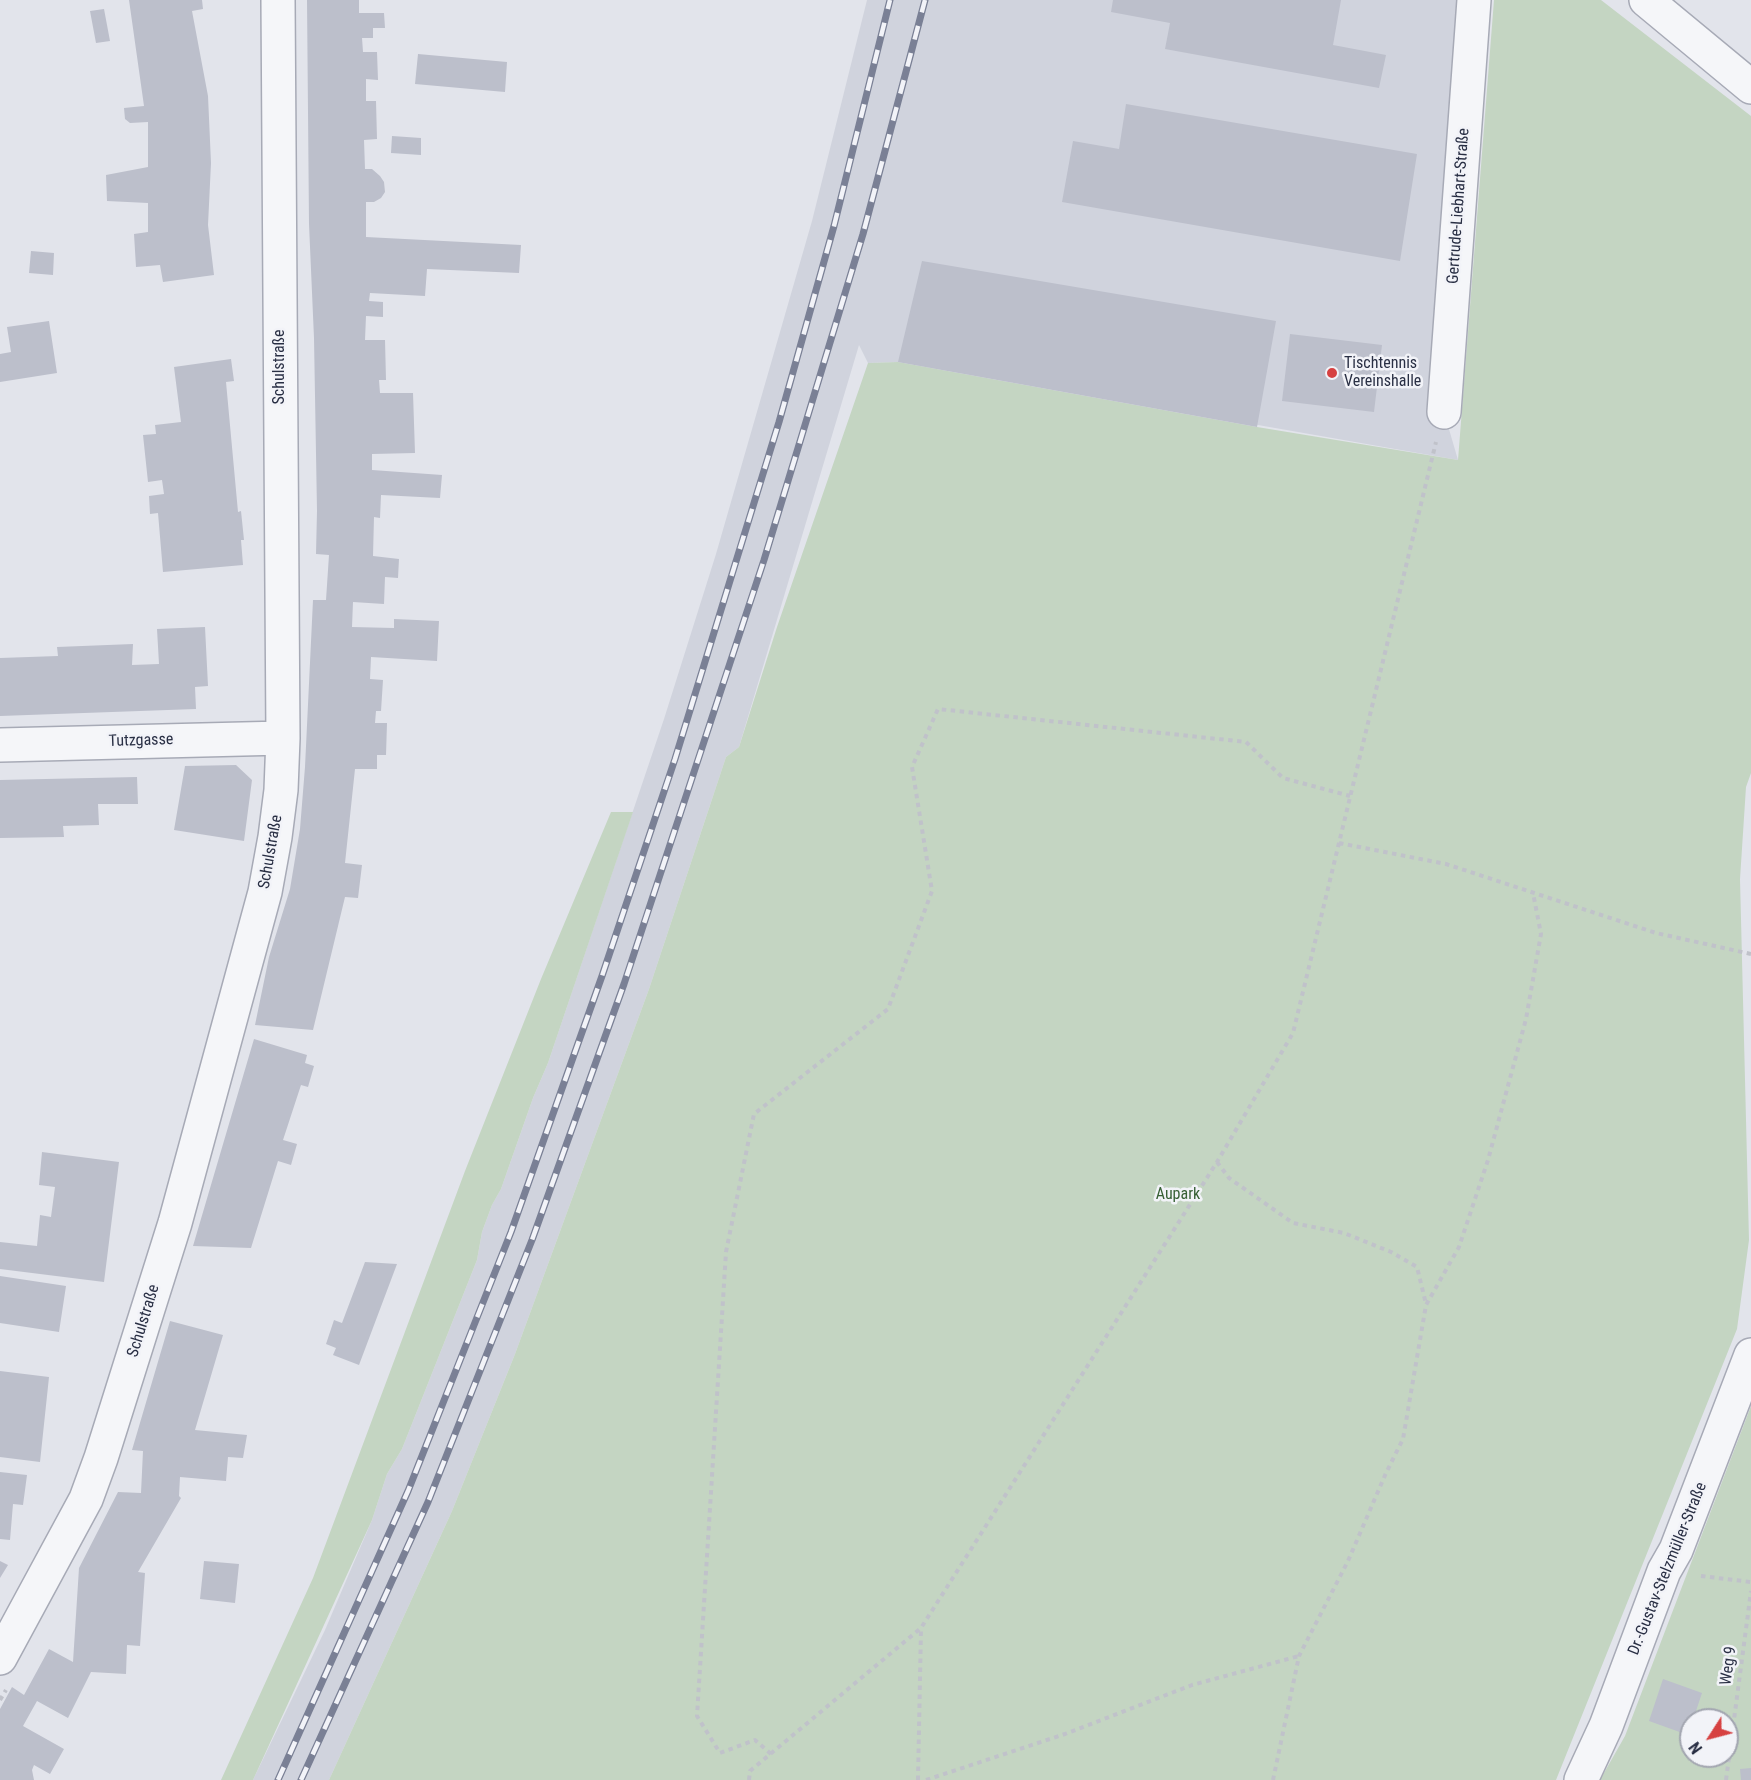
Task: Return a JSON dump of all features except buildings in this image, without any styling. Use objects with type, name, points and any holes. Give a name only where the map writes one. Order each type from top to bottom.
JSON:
[{"type":"street","name":"Schulstraße","points":[[0,1658],[86,1499],[101,1458],[168,1246],[265,892],[281,790],[283,738],[278,0]]},
{"type":"street","name":"Gertrude-Liebhart-Straße","points":[[1444,412],[1474,0]]},
{"type":"street","points":[[1646,0],[1751,87]]},
{"type":"street","name":"Tutzgasse","points":[[0,745],[283,738]]},
{"type":"street","name":"Dr.-Gustav-Stelzmüller-Straße","points":[[1581,1780],[1606,1726],[1664,1571],[1676,1550],[1751,1355]]},
{"type":"path","points":[[749,1780],[750,1771],[921,1628],[1216,1162],[1293,1033],[1444,412]]},
{"type":"path","points":[[771,1754],[755,1740],[720,1753],[698,1716],[726,1252],[754,1114],[888,1009],[932,891],[912,767],[938,709],[1246,742],[1283,778],[1350,796]]},
{"type":"path","points":[[1338,843],[1446,864],[1656,933],[1751,954]]},
{"type":"path","points":[[1273,1780],[1299,1656],[1348,1561],[1403,1439],[1426,1305],[1459,1247],[1488,1160],[1526,1019],[1541,934],[1533,893]]},
{"type":"path","points":[[1216,1162],[1229,1178],[1293,1223],[1344,1233],[1391,1252],[1417,1267],[1426,1305]]},
{"type":"path","points":[[1664,1571],[1751,1582]]},
{"type":"path","name":"Weg 9","points":[[1726,1780],[1751,1591]]},
{"type":"path","points":[[918,1780],[921,1628]]},
{"type":"path","points":[[926,1780],[1065,1734],[1192,1685],[1299,1656]]},
{"type":"shaded area","points":[[867,0],[1474,0],[1444,412],[1458,460],[898,362],[868,363],[859,345],[739,747],[726,757],[649,989],[515,1354],[452,1511],[329,1780],[253,1780],[325,1630],[372,1520],[387,1474],[402,1449],[477,1260],[482,1232],[501,1189],[533,1098],[548,1063],[664,719],[716,554],[812,221]]},
{"type":"green space","name":"Aupark","points":[[1494,0],[1601,0],[1751,116],[1751,773],[1746,787],[1740,879],[1749,1240],[1737,1329],[1556,1780],[329,1780],[452,1511],[515,1354],[649,989],[726,757],[739,747],[777,627],[868,363],[898,362],[1257,427],[1458,460]]},
{"type":"green space","points":[[611,812],[633,812],[548,1063],[533,1098],[501,1189],[482,1232],[477,1260],[402,1449],[387,1474],[372,1520],[253,1780],[221,1780],[313,1578],[465,1171],[541,979]]},
{"type":"green space","points":[[1751,1406],[1751,1780],[1600,1780],[1625,1736]]},
{"type":"railway","points":[[278,1780],[408,1491],[511,1232],[602,976],[675,759],[779,422],[834,226],[890,0]]},
{"type":"railway","points":[[301,1780],[428,1502],[532,1240],[624,984],[764,560],[863,234],[925,0]]},
{"type":"place","name":"Tischtennis Vereinshalle","points":[[1332,373]]}]
